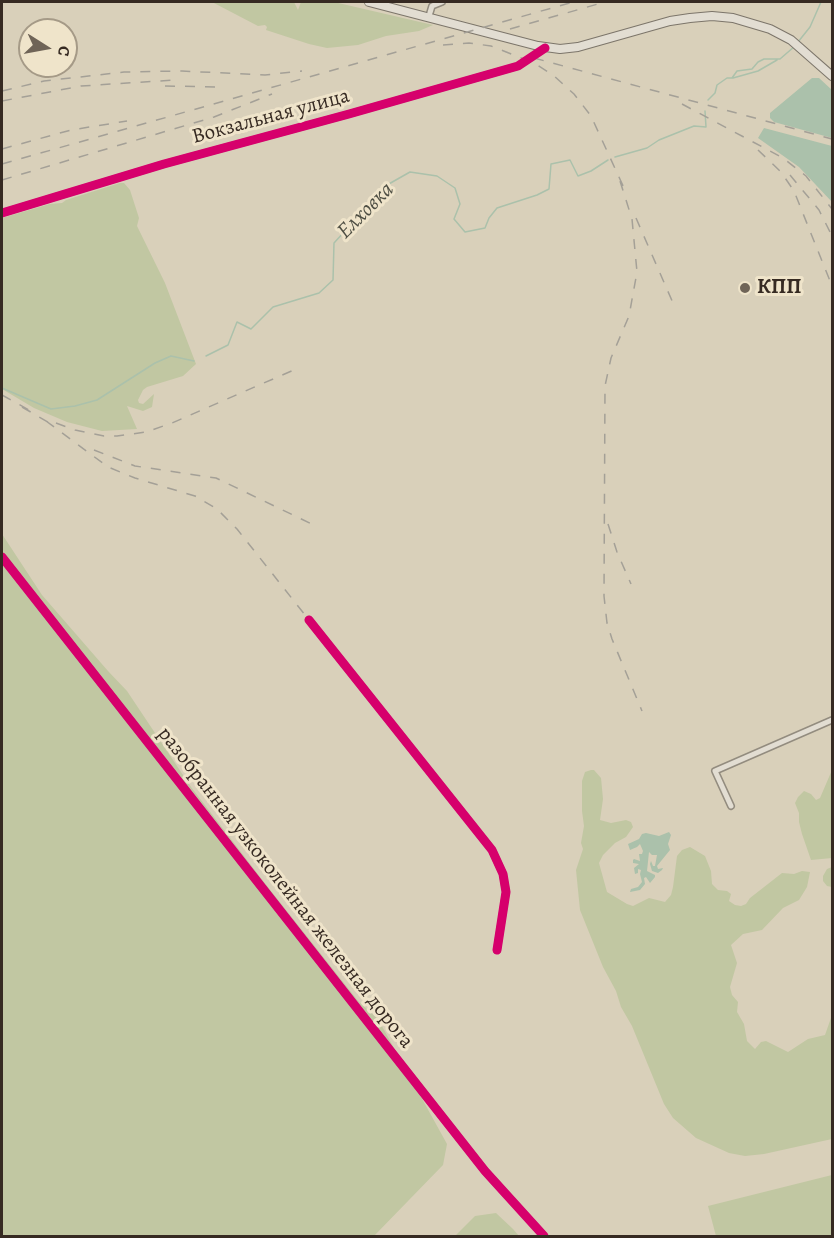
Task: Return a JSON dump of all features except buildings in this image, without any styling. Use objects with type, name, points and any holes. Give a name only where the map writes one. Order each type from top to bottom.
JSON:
[{"type":"main road","points":[[369,2],[545,48],[560,49],[578,47],[670,21],[712,16],[733,18],[751,22],[791,40],[832,76]]},
{"type":"street","points":[[429,16],[432,6],[442,2]]},
{"type":"street","name":"Вокзальная улица","points":[[2,213],[164,164],[518,66],[545,48]]},
{"type":"street","name":"разобранная узкоколейная железная дорога","points":[[2,557],[485,1171],[544,1236]]},
{"type":"street","points":[[309,620],[492,850],[503,874],[506,892],[497,950]]},
{"type":"street","points":[[731,807],[715,771],[832,720]]},
{"type":"shaded area","points":[[212,2],[294,2],[298,10],[301,2],[334,2],[433,25],[419,31],[386,36],[358,45],[327,48],[266,30],[265,25],[258,26]]},
{"type":"shaded area","points":[[812,78],[819,78],[832,90],[832,138],[774,122],[770,118],[770,113]]},
{"type":"shaded area","points":[[764,128],[832,146],[832,202],[799,167],[758,138]]},
{"type":"shaded area","points":[[124,183],[130,190],[139,218],[137,226],[165,283],[196,364],[183,376],[143,390],[138,400],[139,403],[143,404],[154,394],[152,407],[143,411],[127,406],[137,429],[102,431],[67,422],[34,408],[2,389],[2,218],[50,204],[62,203]]},
{"type":"shaded area","points":[[2,534],[42,595],[127,691],[191,787],[264,882],[359,1002],[378,1019],[447,1144],[443,1165],[374,1236],[2,1236]]},
{"type":"shaded area","points":[[594,770],[601,778],[603,799],[600,820],[611,823],[626,820],[631,822],[633,827],[626,837],[615,843],[603,855],[599,863],[607,892],[627,904],[633,906],[649,898],[665,902],[671,895],[677,856],[682,850],[690,847],[705,856],[711,871],[712,884],[718,890],[731,894],[729,901],[735,905],[746,904],[750,898],[782,873],[810,872],[807,887],[799,900],[783,908],[762,930],[743,934],[731,945],[737,963],[730,987],[732,995],[738,1002],[737,1012],[744,1024],[747,1041],[755,1049],[761,1042],[766,1041],[788,1052],[808,1039],[825,1035],[832,1015],[832,1139],[745,1156],[729,1153],[696,1138],[673,1118],[664,1104],[580,910],[576,870],[583,849],[581,843],[584,826],[582,781],[585,772]]},
{"type":"shaded area","points":[[832,770],[832,858],[811,860],[795,803],[804,791],[816,800],[820,798]]},
{"type":"shaded area","points":[[669,832],[671,835],[668,844],[670,850],[657,866],[658,869],[663,868],[662,870],[658,873],[652,871],[650,864],[651,861],[655,866],[657,855],[649,852],[647,871],[655,877],[650,883],[646,877],[644,878],[645,884],[640,890],[630,892],[642,882],[641,870],[638,869],[638,873],[635,874],[634,868],[639,864],[633,863],[633,860],[640,861],[639,854],[643,851],[640,844],[630,850],[628,844],[639,839],[642,834],[659,836]]},
{"type":"shaded area","points":[[832,867],[832,887],[827,886],[823,881],[823,876],[827,869]]},
{"type":"shaded area","points":[[832,1175],[832,1236],[716,1236],[708,1206]]},
{"type":"shaded area","points":[[496,1213],[519,1236],[455,1236],[475,1216]]},
{"type":"waterway","name":"Елховка","points":[[798,42],[810,27],[821,2]]},
{"type":"waterway","name":"Елховка","points":[[708,100],[715,93],[717,85],[727,78],[732,78],[737,71],[752,69],[764,59],[780,59],[795,46]]},
{"type":"waterway","points":[[733,78],[758,71],[777,60]]},
{"type":"waterway","name":"Елховка","points":[[615,157],[647,148],[659,140],[694,126],[706,127],[705,111]]},
{"type":"waterway","name":"Елховка","points":[[206,356],[228,345],[237,322],[251,329],[273,307],[319,293],[333,280],[334,243],[387,185],[410,172],[437,176],[455,188],[460,204],[454,219],[465,232],[485,228],[497,208],[549,189],[551,164],[570,160],[578,176],[608,160]]},
{"type":"waterway","name":"Елховка","points":[[2,388],[51,409],[75,406],[97,400],[155,363],[171,356],[194,361]]},
{"type":"railway","points":[[2,164],[573,2]]},
{"type":"railway","points":[[510,29],[605,2]]},
{"type":"railway","points":[[443,45],[469,43],[491,46],[534,63],[553,75],[574,94],[591,116],[624,188]]},
{"type":"railway","points":[[534,58],[832,139]]},
{"type":"railway","points":[[2,91],[44,81],[124,72],[182,71],[265,75],[302,71]]},
{"type":"railway","points":[[2,101],[81,86],[175,80]]},
{"type":"railway","points":[[165,86],[222,87]]},
{"type":"railway","points":[[2,180],[214,117],[272,94]]},
{"type":"railway","points":[[682,104],[783,158],[806,176],[832,209]]},
{"type":"railway","points":[[2,149],[71,130],[127,121]]},
{"type":"railway","points":[[758,150],[781,172],[794,191],[832,286]]},
{"type":"railway","points":[[790,175],[819,210],[832,236]]},
{"type":"railway","points":[[620,181],[632,219],[637,272],[629,316],[611,358],[605,386],[604,596],[607,623],[612,639],[642,711]]},
{"type":"railway","points":[[636,218],[673,303]]},
{"type":"railway","points":[[56,423],[104,436],[146,432],[296,369]]},
{"type":"railway","points":[[2,395],[29,410]]},
{"type":"railway","points":[[22,407],[53,425]]},
{"type":"railway","points":[[46,421],[108,467],[135,478],[195,496],[217,509],[237,529],[309,620]]},
{"type":"railway","points":[[94,450],[135,466],[216,478],[318,527]]},
{"type":"railway","points":[[608,524],[631,584]]},
{"type":"cycle path","points":[[2,213],[164,164],[518,66],[545,48]]},
{"type":"cycle path","points":[[2,557],[485,1171],[544,1236]]},
{"type":"cycle path","points":[[309,620],[492,850],[503,874],[506,892],[497,950]]},
{"type":"place","name":"КПП","points":[[745,288]]}]
